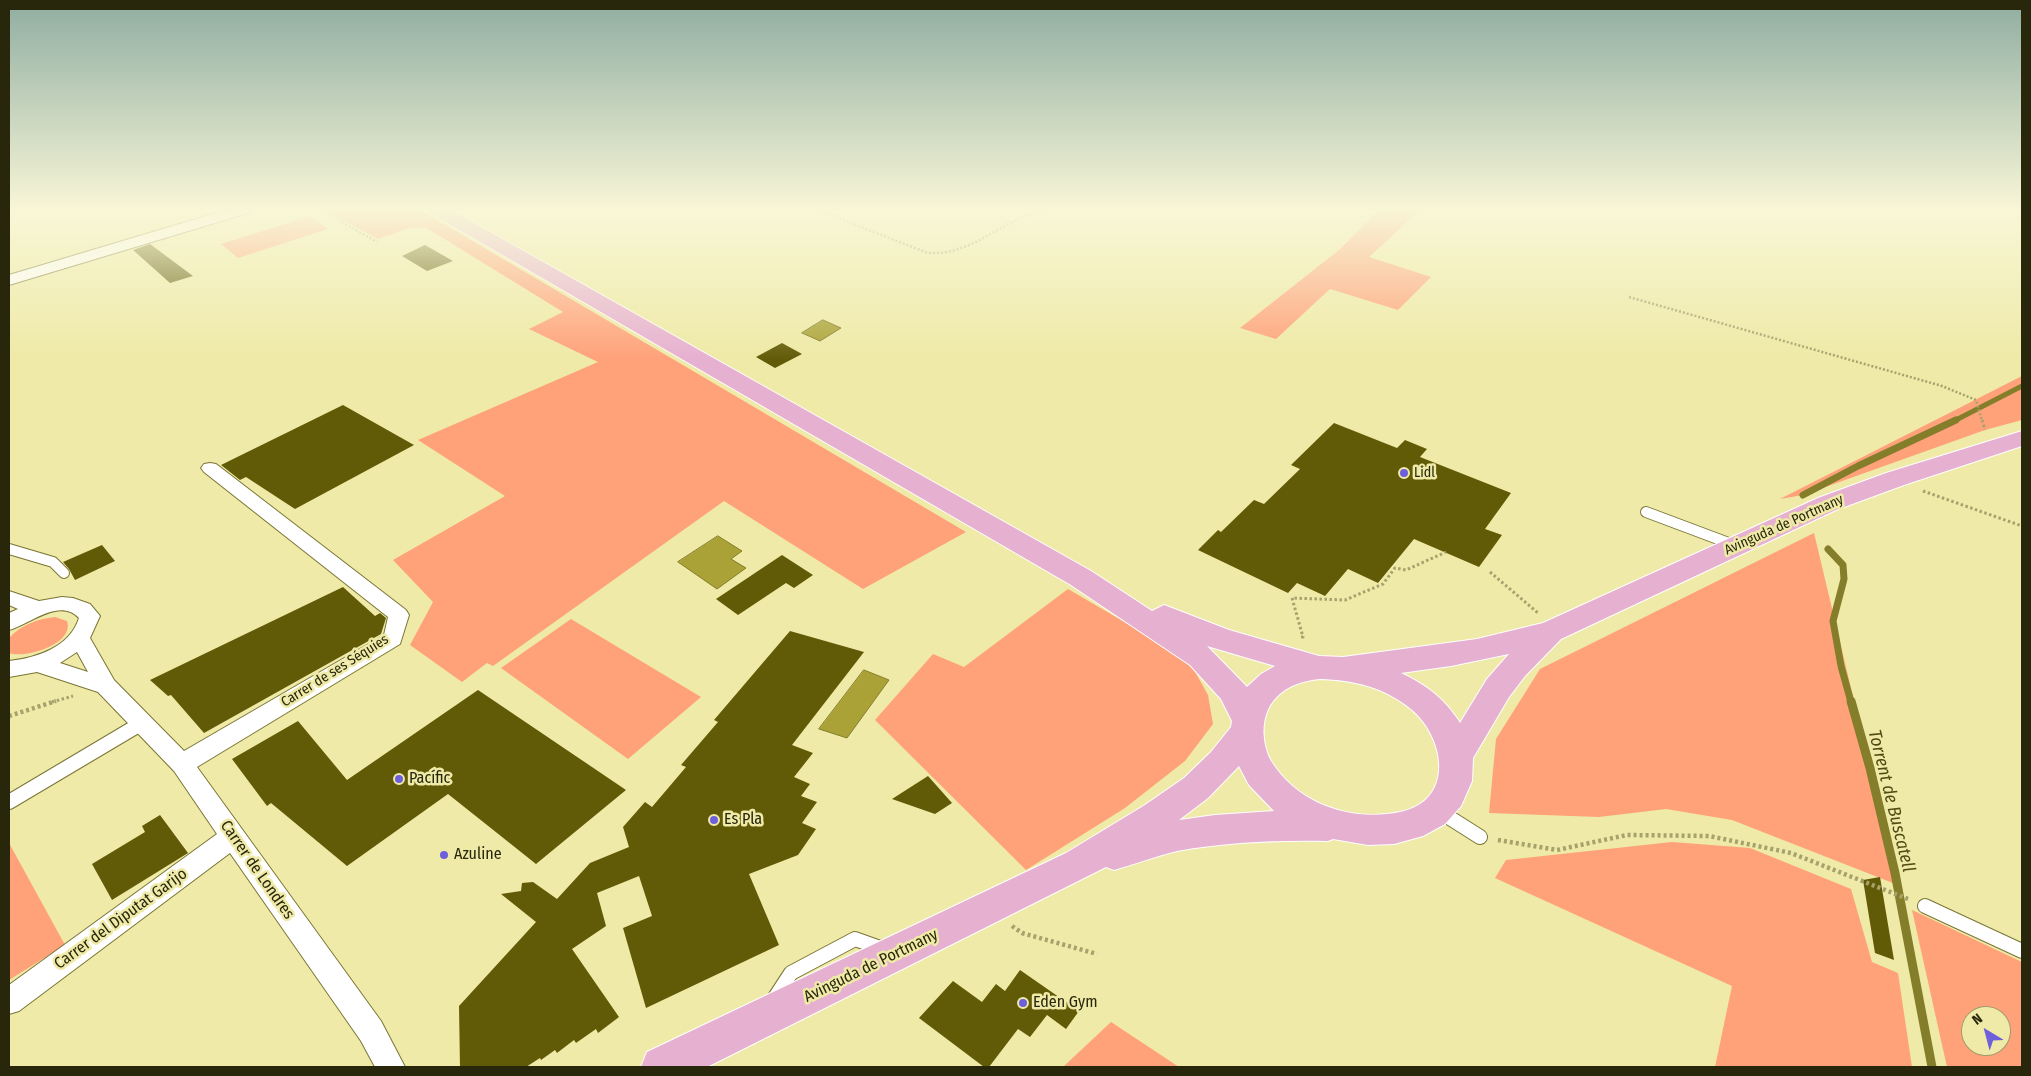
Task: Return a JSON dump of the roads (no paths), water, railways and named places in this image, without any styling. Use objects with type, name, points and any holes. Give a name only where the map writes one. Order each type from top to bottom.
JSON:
[{"type":"main road","points":[[526,260],[1080,578],[1201,657],[1234,692],[1246,725],[1253,761],[1272,788],[1302,811],[1339,826],[1358,830],[1395,829],[1426,818],[1438,810],[1448,798],[1454,786],[1457,771],[1452,741],[1433,711],[1419,698],[1385,678],[1220,639],[1080,578]]},
{"type":"main road","name":"Avinguda de Portmany","points":[[662,1067],[1079,864],[1158,816],[1196,788],[1223,762],[1246,725],[1252,704],[1260,692],[1272,682],[1286,675],[1333,667],[1428,659],[1517,643],[1553,631],[1827,504],[1895,479],[2011,442]]},
{"type":"main road","name":"Avinguda de Portmany","points":[[1456,757],[1498,688],[1514,668],[1553,631]]},
{"type":"main road","name":"Avinguda de Portmany","points":[[1079,864],[1176,836],[1229,828],[1272,825],[1339,826]]},
{"type":"street","points":[[9,280],[75,260]]},
{"type":"street","name":"Carrer de ses Séquies","points":[[182,764],[393,638],[399,615],[210,468]]},
{"type":"street","points":[[9,598],[39,608]]},
{"type":"street","points":[[9,623],[39,608],[58,605],[74,605],[85,609],[90,616],[89,626],[80,638],[61,653],[37,664],[9,669]]},
{"type":"street","name":"Carrer de Londres","points":[[80,638],[106,686],[182,764],[371,1031],[391,1067]]},
{"type":"street","name":"Carrer de Londres","points":[[37,664],[106,686]]},
{"type":"street","name":"Carrer del Diputat Garijo","points":[[9,1001],[234,836]]},
{"type":"lane","points":[[1646,512],[1735,546]]},
{"type":"lane","points":[[9,549],[53,562],[64,573]]},
{"type":"lane","points":[[9,802],[142,724]]},
{"type":"lane","points":[[1438,810],[1480,837]]},
{"type":"lane","points":[[1925,906],[2022,951]]},
{"type":"waterway","name":"Torrent de Buscatell","points":[[1955,420],[2022,386]]},
{"type":"waterway","name":"Torrent de Buscatell","points":[[1803,495],[1858,466],[1955,420]]},
{"type":"waterway","name":"Torrent de Buscatell","points":[[1828,549],[1843,565],[1844,579],[1833,621],[1841,666],[1851,702]]},
{"type":"waterway","name":"Torrent de Buscatell","points":[[1851,701],[1870,768],[1895,873],[1932,1067]]},
{"type":"place","name":"Lidl","points":[[1404,473]]},
{"type":"place","name":"Pacífic","points":[[399,779]]},
{"type":"place","name":"Es Pla","points":[[714,820]]},
{"type":"place","name":"Azuline","points":[[444,855]]},
{"type":"place","name":"Eden Gym","points":[[1023,1003]]}]
